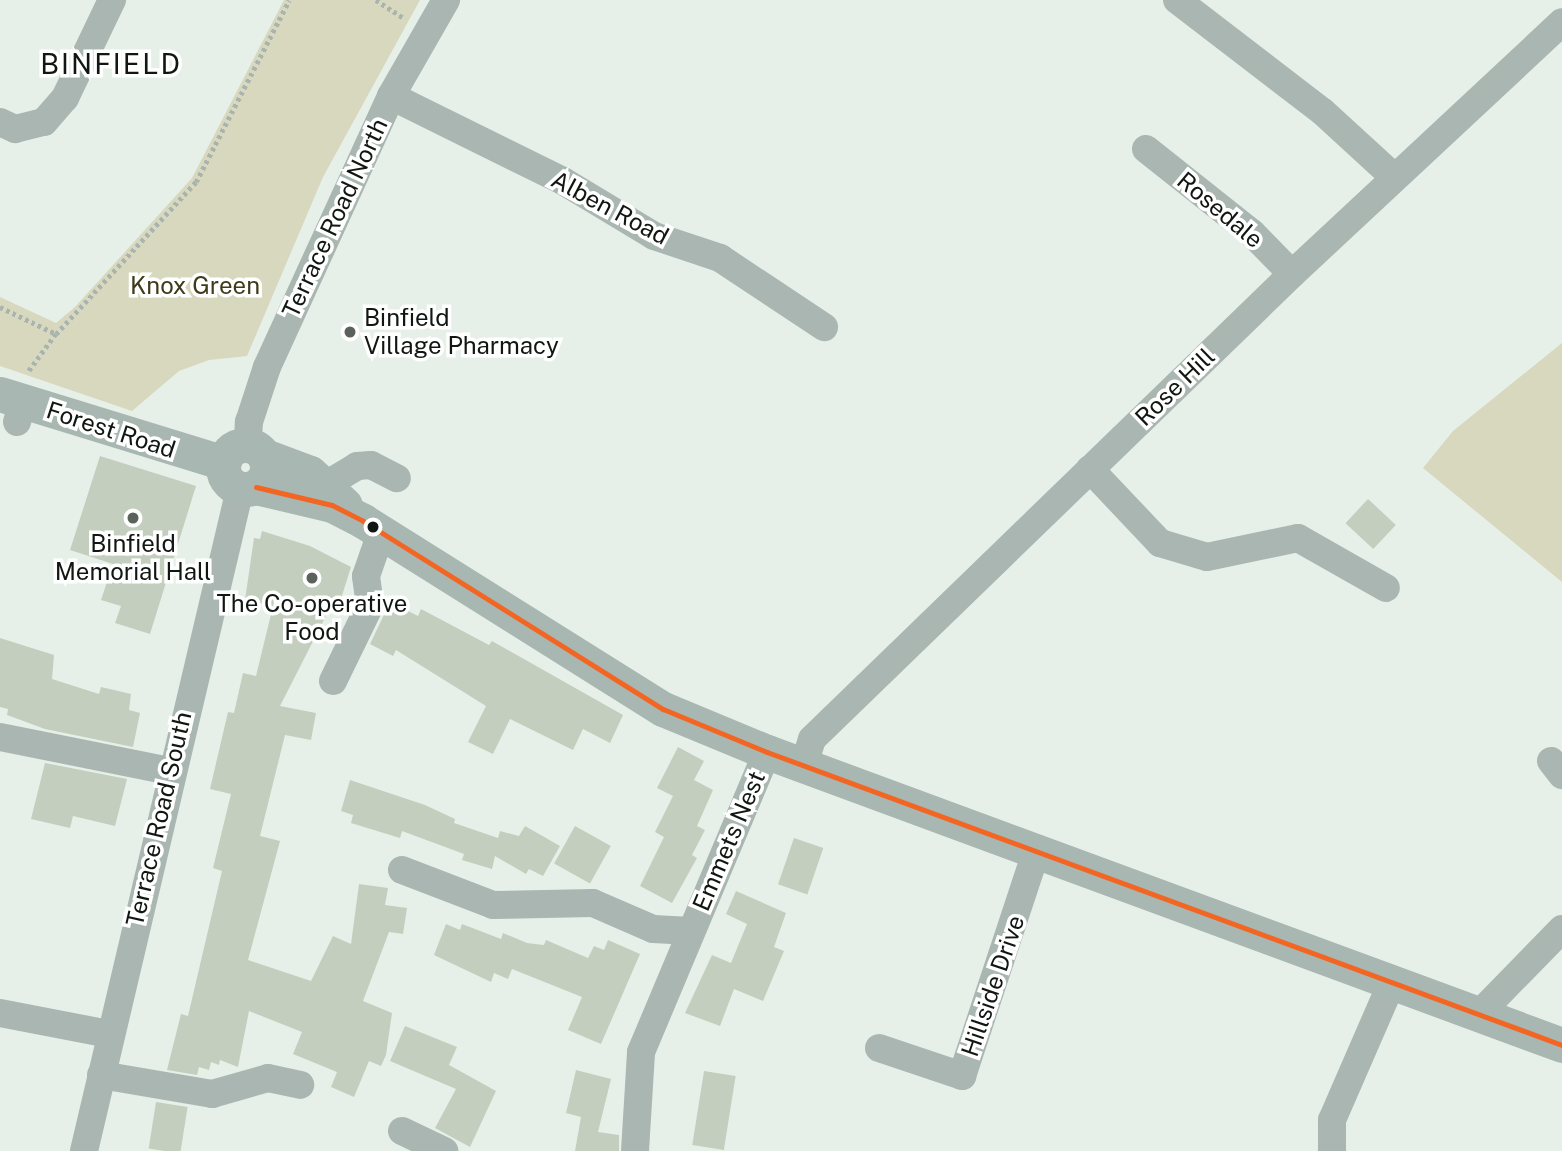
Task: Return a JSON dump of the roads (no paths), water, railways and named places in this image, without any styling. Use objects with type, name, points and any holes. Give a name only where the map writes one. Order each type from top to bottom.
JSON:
[{"type":"main road","name":"Forest Road","points":[[15,400],[247,468],[332,505],[372,527],[663,709],[767,752],[1562,1045]]},
{"type":"main road","name":"Forest Road","points":[[247,468],[295,464],[372,527]]},
{"type":"street","points":[[0,122],[15,129],[44,122],[65,99],[112,0]]},
{"type":"street","name":"Terrace Road North","points":[[247,468],[249,422],[267,367],[391,96],[446,0]]},
{"type":"street","points":[[1177,0],[1323,112],[1394,177]]},
{"type":"street","name":"Rose Hill","points":[[804,764],[812,739],[1292,274],[1562,22]]},
{"type":"street","name":"Alben Road","points":[[391,96],[563,181],[654,236],[720,258],[824,327]]},
{"type":"street","name":"Rosedale","points":[[1146,149],[1252,233],[1292,274]]},
{"type":"street","points":[[324,486],[357,466],[371,465],[397,478]]},
{"type":"street","name":"Terrace Road South","points":[[84,1151],[170,771],[247,468]]},
{"type":"street","points":[[1090,469],[1160,543],[1207,557],[1298,538],[1386,588]]},
{"type":"street","points":[[333,681],[370,606],[366,576],[372,527]]},
{"type":"street","points":[[0,737],[170,771]]},
{"type":"street","name":"Emmets Nest","points":[[635,1151],[641,1052],[767,752]]},
{"type":"street","name":"Hillside Drive","points":[[879,1048],[962,1076],[1036,852]]},
{"type":"street","name":"Emmets Nest","points":[[402,870],[493,905],[593,903],[653,929],[691,931]]},
{"type":"street","points":[[1478,1015],[1562,929]]},
{"type":"street","points":[[1332,1151],[1332,1120],[1392,982]]},
{"type":"street","points":[[0,1013],[109,1034]]},
{"type":"street","points":[[101,1075],[212,1094],[268,1078],[300,1085]]},
{"type":"street","points":[[402,1131],[444,1151]]},
{"type":"place","name":"Binfield Village Pharmacy","points":[[350,332]]},
{"type":"place","name":"Binfield Memorial Hall","points":[[133,518]]},
{"type":"place","name":"The Co-operative Food","points":[[312,578]]},
{"type":"district","name":"BINFIELD","points":[[111,64]]},
{"type":"park label","name":"Knox Green","points":[[195,286]]}]
